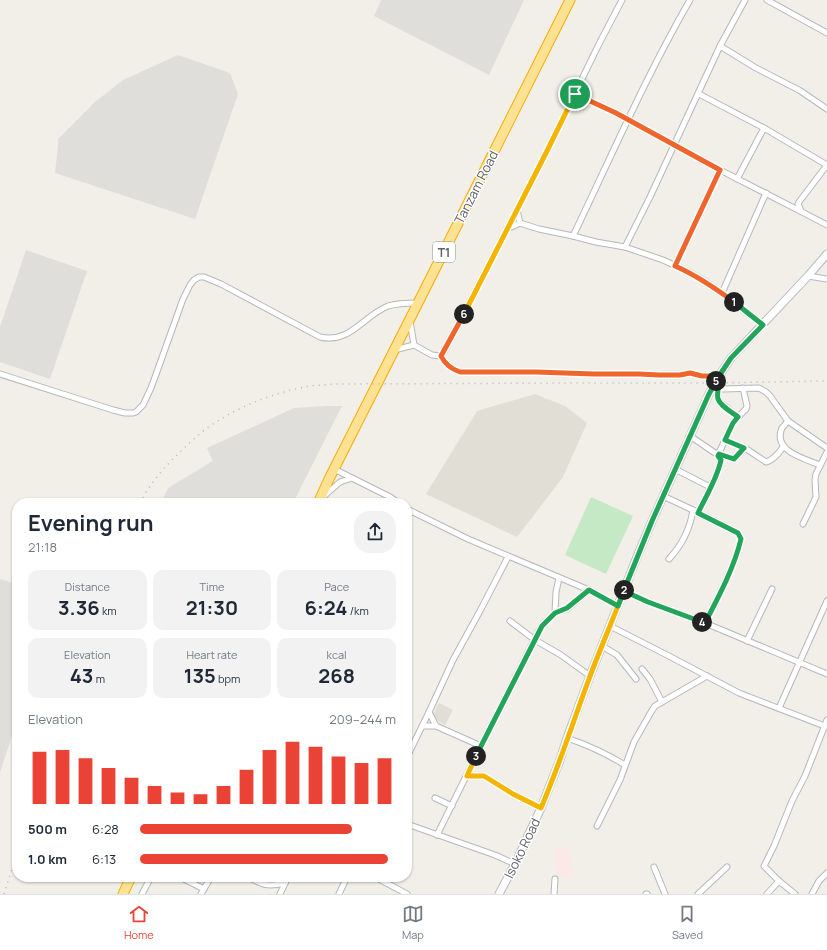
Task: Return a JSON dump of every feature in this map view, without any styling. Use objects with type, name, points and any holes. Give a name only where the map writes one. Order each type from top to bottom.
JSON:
[{"type":"highway","name":"Tanzam Road","points":[[320,498],[570,0]]},
{"type":"highway","points":[[123,894],[129,882]]},
{"type":"street","points":[[441,356],[546,153],[622,0]]},
{"type":"street","points":[[573,236],[671,33],[690,0]]},
{"type":"street","points":[[625,248],[699,94],[720,46],[745,0]]},
{"type":"street","points":[[766,0],[826,30]]},
{"type":"street","points":[[720,46],[756,68],[799,90],[827,109]]},
{"type":"street","points":[[575,94],[616,113],[827,226]]},
{"type":"street","points":[[699,94],[764,128],[827,165],[799,202],[799,207],[802,212]]},
{"type":"street","points":[[737,179],[764,128]]},
{"type":"street","points":[[675,266],[720,170]]},
{"type":"street","points":[[722,293],[766,193]]},
{"type":"street","points":[[517,210],[520,223]]},
{"type":"street","points":[[507,229],[520,223],[539,229],[625,248],[663,260],[694,275],[722,293],[763,325]]},
{"type":"street","name":"Isoko Road","points":[[499,894],[515,864],[554,777],[590,676],[649,527],[699,415],[715,388],[719,376],[731,358],[827,254]]},
{"type":"street","points":[[808,276],[827,279]]},
{"type":"street","points":[[0,374],[113,410],[129,413],[136,412],[142,405],[151,388],[187,290],[192,282],[199,277],[204,277],[221,284],[313,334],[329,339],[341,337],[388,306],[404,303],[418,303]]},
{"type":"street","points":[[410,320],[414,345]]},
{"type":"street","points":[[394,350],[414,345],[432,355],[441,356],[448,366],[460,372],[659,375],[680,375],[690,373],[702,376],[719,376]]},
{"type":"street","points":[[738,417],[721,403],[715,388],[759,388],[770,396],[788,420],[827,448]]},
{"type":"street","points":[[718,455],[733,423],[747,406],[743,388]]},
{"type":"street","points":[[788,420],[782,428],[780,439],[783,447],[786,450],[820,465]]},
{"type":"street","points":[[690,436],[718,455],[734,459],[744,448]]},
{"type":"street","points":[[725,440],[744,448],[766,462],[775,457],[783,447]]},
{"type":"street","points":[[804,524],[816,497],[816,474],[827,452]]},
{"type":"street","points":[[669,559],[681,544],[687,533],[695,511],[710,487],[720,465],[721,460],[718,455]]},
{"type":"street","points":[[334,469],[392,498]]},
{"type":"street","points":[[675,469],[710,487]]},
{"type":"street","points":[[322,498],[340,482],[352,478]]},
{"type":"street","points":[[663,496],[738,533],[741,539],[735,558],[705,623]]},
{"type":"street","points":[[412,512],[453,532],[589,590],[618,606]]},
{"type":"street","points":[[412,747],[453,660],[508,556]]},
{"type":"street","points":[[555,613],[556,592],[559,578]]},
{"type":"street","points":[[747,641],[772,589]]},
{"type":"street","points":[[438,835],[542,626],[555,613],[567,608],[589,590]]},
{"type":"street","points":[[624,591],[827,674]]},
{"type":"street","points":[[779,708],[827,601]]},
{"type":"street","points":[[510,621],[535,640],[557,652],[590,676]]},
{"type":"street","points":[[610,626],[748,697],[826,726]]},
{"type":"street","points":[[602,646],[617,655],[636,679]]},
{"type":"street","points":[[642,669],[650,679],[662,702]]},
{"type":"street","points":[[597,826],[620,780],[634,742],[645,720],[655,706],[707,676]]},
{"type":"street","points":[[429,712],[436,726]]},
{"type":"street","points":[[795,894],[779,881],[764,866],[764,864],[776,841],[792,801],[805,776],[826,726],[827,720]]},
{"type":"street","points":[[423,726],[436,726],[481,746]]},
{"type":"street","points":[[567,738],[585,744],[625,764]]},
{"type":"street","points":[[467,776],[484,776],[513,794],[541,808]]},
{"type":"street","points":[[435,798],[452,806]]},
{"type":"street","points":[[412,826],[495,855],[515,864]]},
{"type":"street","points":[[698,894],[727,867]]},
{"type":"street","points":[[654,868],[665,894]]},
{"type":"street","points":[[812,894],[818,882],[827,873]]},
{"type":"street","points":[[554,894],[555,879]]},
{"type":"street","points":[[767,894],[779,881]]},
{"type":"street","points":[[142,894],[148,882]]},
{"type":"street","points":[[188,882],[202,891],[207,882]]},
{"type":"street","points":[[259,882],[272,886],[285,883]]},
{"type":"street","points":[[339,894],[345,882]]},
{"type":"street","points":[[384,882],[407,894]]},
{"type":"street","points":[[280,894],[285,883]]},
{"type":"shaded area","points":[[381,0],[524,0],[489,75],[374,16]]},
{"type":"shaded area","points":[[178,55],[230,73],[238,94],[195,219],[55,173],[58,139],[95,102],[123,80]]},
{"type":"shaded area","points":[[26,250],[87,271],[50,379],[0,362],[0,327]]},
{"type":"shaded area","points":[[535,394],[565,406],[587,423],[563,477],[517,537],[426,494],[477,411]]},
{"type":"shaded area","points":[[342,406],[296,498],[163,498],[168,488],[213,461],[207,448],[294,408]]},
{"type":"shaded area","points":[[0,579],[12,583],[12,736],[0,772]]},
{"type":"shaded area","points":[[439,703],[453,710],[445,725],[432,717]]},
{"type":"shaded area","points":[[567,845],[574,876],[558,878],[555,851]]},
{"type":"green space","points":[[591,497],[633,516],[606,574],[565,555]]},
{"type":"railway","points":[[142,498],[163,469],[188,444],[210,426],[249,404],[285,392],[310,386],[334,384],[715,383],[827,381]]},
{"type":"railway","points":[[4,894],[12,869]]},
{"type":"route","points":[[575,94],[441,356],[448,366],[460,372],[659,375],[684,375],[690,373],[702,376],[719,376],[712,387],[718,389],[718,398],[721,403],[738,417],[733,423],[725,440],[744,448],[734,459],[719,454],[718,456],[721,460],[720,465],[698,513],[738,533],[741,539],[735,558],[720,593],[705,623],[648,602],[624,591],[618,606],[589,590],[567,608],[555,613],[542,626],[467,776],[484,776],[513,794],[541,808],[554,777],[590,676],[610,626],[624,591],[628,578],[699,415],[709,394],[719,376],[731,358],[763,325],[705,281],[675,266],[720,170],[616,113],[575,94]]}]
